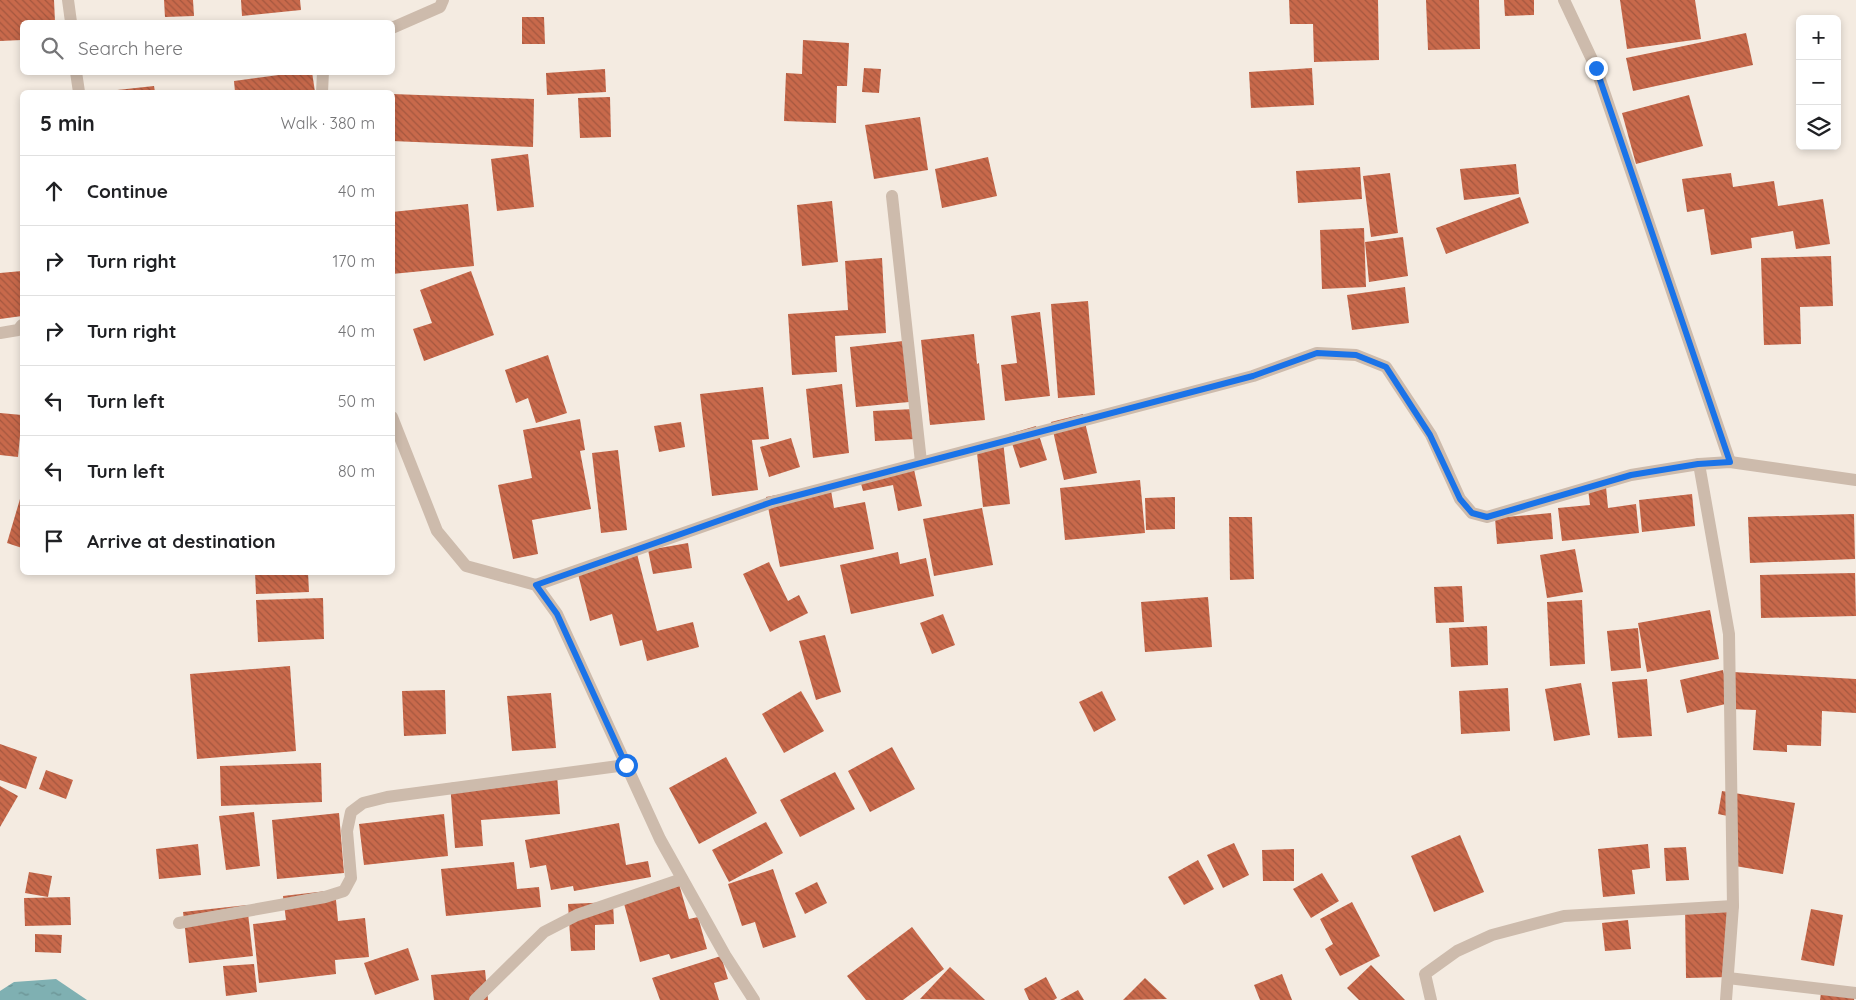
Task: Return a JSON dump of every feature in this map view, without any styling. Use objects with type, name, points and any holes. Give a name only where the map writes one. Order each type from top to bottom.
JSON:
[{"type":"street","points":[[68,0],[71,20]]},
{"type":"street","points":[[395,27],[440,7],[443,0]]},
{"type":"street","points":[[1564,0],[1596,68],[1730,462]]},
{"type":"street","points":[[76,75],[79,90]]},
{"type":"street","points":[[322,90],[323,75]]},
{"type":"street","points":[[892,196],[921,462]]},
{"type":"street","points":[[0,333],[18,330],[20,328]]},
{"type":"street","points":[[395,425],[437,531],[466,566],[536,585],[772,502],[1253,376],[1317,353],[1356,355],[1386,367],[1430,435],[1460,499],[1472,513],[1487,517],[1631,475],[1698,464],[1730,462],[1856,480]]},
{"type":"street","points":[[1698,464],[1728,634],[1733,906],[1726,1000]]},
{"type":"street","points":[[536,585],[557,614],[660,839],[725,955],[754,1000]]},
{"type":"street","points":[[179,923],[325,897],[344,891],[352,878],[347,831],[351,812],[363,803],[387,797],[626,765]]},
{"type":"street","points":[[475,1000],[544,932],[577,915],[682,879]]},
{"type":"street","points":[[1431,1000],[1425,974],[1457,951],[1492,935],[1564,916],[1733,906]]},
{"type":"street","points":[[1728,978],[1856,993]]},
{"type":"water","points":[[56,979],[87,1000],[0,1000],[0,991],[14,982]]},
{"type":"building","points":[[0,0],[54,0],[55,20],[20,20],[20,40],[0,41]]},
{"type":"building","points":[[164,0],[193,0],[194,16],[165,17]]},
{"type":"building","points":[[241,0],[300,0],[301,10],[242,16]]},
{"type":"building","points":[[1289,0],[1378,0],[1379,60],[1314,62],[1313,24],[1290,24]]},
{"type":"building","points":[[1426,0],[1479,0],[1480,49],[1428,50]]},
{"type":"building","points":[[1504,0],[1534,0],[1534,15],[1505,16]]},
{"type":"building","points":[[1620,0],[1695,0],[1701,39],[1627,49]]},
{"type":"building","points":[[522,17],[544,17],[545,44],[522,44]]},
{"type":"building","points":[[1746,33],[1753,65],[1633,91],[1626,58]]},
{"type":"building","points":[[803,40],[849,43],[847,86],[837,86],[836,123],[784,121],[786,73],[802,74]]},
{"type":"building","points":[[864,68],[881,69],[879,93],[862,92]]},
{"type":"building","points":[[1312,68],[1314,105],[1251,108],[1249,72]]},
{"type":"building","points":[[605,69],[606,92],[547,95],[546,73]]},
{"type":"building","points":[[279,75],[312,75],[315,90],[235,90],[234,81]]},
{"type":"building","points":[[154,86],[155,90],[117,90]]},
{"type":"building","points":[[395,94],[534,99],[533,147],[395,141]]},
{"type":"building","points":[[1689,95],[1703,146],[1636,164],[1622,113]]},
{"type":"building","points":[[610,97],[611,137],[580,138],[578,98]]},
{"type":"building","points":[[920,117],[928,170],[874,179],[865,125]]},
{"type":"building","points":[[528,154],[534,207],[497,211],[491,159]]},
{"type":"building","points":[[988,157],[997,196],[942,208],[935,169]]},
{"type":"building","points":[[1516,164],[1519,194],[1464,200],[1460,169]]},
{"type":"building","points":[[1360,167],[1362,199],[1298,203],[1296,171]]},
{"type":"building","points":[[1390,173],[1398,233],[1371,237],[1363,176]]},
{"type":"building","points":[[1731,173],[1733,187],[1774,181],[1778,206],[1823,199],[1830,244],[1796,249],[1793,231],[1751,238],[1752,248],[1711,255],[1704,209],[1687,212],[1682,179]]},
{"type":"building","points":[[1520,197],[1529,223],[1446,254],[1436,228]]},
{"type":"building","points":[[832,201],[838,262],[802,266],[797,205]]},
{"type":"building","points":[[468,204],[474,266],[395,274],[395,212]]},
{"type":"building","points":[[1364,228],[1366,287],[1322,289],[1320,230]]},
{"type":"building","points":[[1403,237],[1408,276],[1369,282],[1365,242]]},
{"type":"building","points":[[1831,256],[1833,306],[1800,307],[1801,344],[1764,345],[1761,258]]},
{"type":"building","points":[[882,258],[886,333],[835,336],[837,372],[792,375],[788,314],[848,310],[845,261]]},
{"type":"building","points":[[20,271],[20,316],[0,319],[0,273]]},
{"type":"building","points":[[471,271],[494,335],[424,361],[413,329],[432,323],[420,290]]},
{"type":"building","points":[[1405,287],[1409,323],[1352,330],[1347,295]]},
{"type":"building","points":[[1088,301],[1095,395],[1058,398],[1051,304]]},
{"type":"building","points":[[1040,312],[1050,396],[1005,401],[1001,365],[1017,363],[1011,316]]},
{"type":"building","points":[[974,334],[985,420],[930,425],[921,340]]},
{"type":"building","points":[[903,341],[909,402],[856,407],[850,347]]},
{"type":"building","points":[[548,355],[567,413],[536,423],[528,398],[516,403],[505,370]]},
{"type":"building","points":[[842,384],[849,453],[813,458],[806,389]]},
{"type":"building","points":[[763,387],[769,439],[752,440],[758,490],[712,496],[700,394]]},
{"type":"building","points":[[914,409],[916,439],[875,441],[873,411]]},
{"type":"building","points":[[0,413],[20,415],[18,457],[0,455]]},
{"type":"building","points":[[1083,414],[1097,473],[1064,480],[1051,422]]},
{"type":"building","points":[[580,419],[585,450],[580,451],[591,509],[532,520],[538,554],[513,559],[498,485],[532,478],[523,430]]},
{"type":"building","points":[[681,422],[685,447],[659,452],[654,426]]},
{"type":"building","points":[[1036,426],[1047,460],[1020,468],[1009,434]]},
{"type":"building","points":[[791,438],[800,467],[769,477],[760,447]]},
{"type":"building","points":[[1003,441],[1010,504],[983,507],[976,444]]},
{"type":"building","points":[[618,450],[627,530],[601,533],[592,453]]},
{"type":"building","points":[[913,465],[922,506],[898,511],[893,485],[863,491],[859,476]]},
{"type":"building","points":[[1140,480],[1145,533],[1065,540],[1060,488]]},
{"type":"building","points":[[830,485],[834,508],[865,502],[874,549],[780,567],[766,497]]},
{"type":"building","points":[[1606,487],[1608,508],[1636,504],[1639,533],[1562,541],[1558,508],[1590,505],[1588,489]]},
{"type":"building","points":[[1692,494],[1695,526],[1642,532],[1639,500]]},
{"type":"building","points":[[1175,497],[1175,529],[1146,530],[1145,498]]},
{"type":"building","points":[[20,499],[20,547],[7,543]]},
{"type":"building","points":[[982,508],[993,565],[934,576],[923,519]]},
{"type":"building","points":[[1551,513],[1553,539],[1497,544],[1495,518]]},
{"type":"building","points":[[1854,514],[1855,559],[1750,563],[1748,517]]},
{"type":"building","points":[[1229,517],[1252,517],[1254,579],[1230,580]]},
{"type":"building","points":[[688,543],[692,568],[653,574],[648,550]]},
{"type":"building","points":[[1575,549],[1583,592],[1547,598],[1540,555]]},
{"type":"building","points":[[636,550],[657,631],[693,622],[699,647],[647,661],[642,640],[620,646],[612,614],[590,621],[576,566]]},
{"type":"building","points":[[898,552],[900,564],[926,558],[934,596],[851,614],[840,565]]},
{"type":"building","points":[[769,562],[788,601],[799,595],[808,613],[770,632],[743,574]]},
{"type":"building","points":[[1855,573],[1856,616],[1761,618],[1760,575]]},
{"type":"building","points":[[255,575],[308,575],[309,592],[256,594]]},
{"type":"building","points":[[1462,586],[1464,622],[1436,623],[1434,587]]},
{"type":"building","points":[[1208,597],[1212,647],[1145,652],[1141,602]]},
{"type":"building","points":[[323,598],[324,639],[258,642],[256,600]]},
{"type":"building","points":[[1582,600],[1585,664],[1550,666],[1547,602]]},
{"type":"building","points":[[1710,610],[1719,659],[1647,672],[1638,623]]},
{"type":"building","points":[[943,614],[955,645],[932,654],[920,623]]},
{"type":"building","points":[[1487,626],[1488,665],[1451,667],[1449,628]]},
{"type":"building","points":[[1638,628],[1641,668],[1611,671],[1607,631]]},
{"type":"building","points":[[825,635],[841,692],[816,700],[799,641]]},
{"type":"building","points":[[290,666],[296,751],[197,759],[190,674]]},
{"type":"building","points":[[1723,670],[1730,703],[1687,713],[1680,680]]},
{"type":"building","points":[[1733,672],[1856,679],[1856,713],[1822,711],[1821,746],[1787,745],[1787,752],[1753,750],[1756,710],[1731,709]]},
{"type":"building","points":[[1647,679],[1652,736],[1618,738],[1612,682]]},
{"type":"building","points":[[1581,683],[1590,735],[1554,741],[1545,689]]},
{"type":"building","points":[[1508,688],[1510,731],[1461,734],[1459,691]]},
{"type":"building","points":[[445,690],[446,734],[404,736],[402,691]]},
{"type":"building","points":[[801,691],[824,731],[784,753],[762,714]]},
{"type":"building","points":[[1102,691],[1116,720],[1094,732],[1079,702]]},
{"type":"building","points":[[551,693],[556,748],[512,751],[507,696]]},
{"type":"building","points":[[0,744],[37,757],[26,789],[0,780]]},
{"type":"building","points":[[892,747],[915,789],[870,812],[848,771]]},
{"type":"building","points":[[726,757],[757,813],[699,844],[669,788]]},
{"type":"building","points":[[321,763],[322,802],[221,806],[220,766]]},
{"type":"building","points":[[46,770],[73,780],[66,799],[39,789]]},
{"type":"building","points":[[835,772],[855,809],[800,837],[780,800]]},
{"type":"building","points":[[557,775],[560,814],[481,820],[483,846],[455,848],[450,783]]},
{"type":"building","points":[[0,786],[18,796],[0,827]]},
{"type":"building","points":[[1722,791],[1795,803],[1783,874],[1729,865],[1737,818],[1718,814]]},
{"type":"building","points":[[254,812],[260,866],[226,870],[219,816]]},
{"type":"building","points":[[339,813],[344,873],[277,879],[272,820]]},
{"type":"building","points":[[444,814],[448,856],[364,865],[359,824]]},
{"type":"building","points":[[766,822],[783,853],[729,882],[712,850]]},
{"type":"building","points":[[619,823],[626,865],[648,861],[651,877],[574,891],[573,886],[551,890],[546,865],[530,868],[525,840]]},
{"type":"building","points":[[1460,835],[1484,892],[1434,912],[1411,856]]},
{"type":"building","points":[[1234,843],[1249,875],[1223,888],[1207,855]]},
{"type":"building","points":[[198,844],[201,875],[159,879],[156,849]]},
{"type":"building","points":[[1648,844],[1650,868],[1632,870],[1635,894],[1603,897],[1598,849]]},
{"type":"building","points":[[1686,847],[1689,880],[1666,881],[1664,848]]},
{"type":"building","points":[[1294,849],[1294,881],[1263,881],[1262,850]]},
{"type":"building","points":[[1198,860],[1214,889],[1184,905],[1168,877]]},
{"type":"building","points":[[514,862],[517,889],[539,887],[541,907],[446,916],[441,869]]},
{"type":"building","points":[[773,869],[796,937],[763,948],[755,922],[742,926],[728,884]]},
{"type":"building","points":[[29,872],[52,876],[48,897],[25,893]]},
{"type":"building","points":[[1322,873],[1339,901],[1311,918],[1293,889]]},
{"type":"building","points":[[817,882],[827,903],[805,914],[795,893]]},
{"type":"building","points":[[679,884],[689,919],[698,917],[707,949],[671,959],[669,954],[640,962],[623,900]]},
{"type":"building","points":[[335,890],[338,921],[365,918],[369,957],[335,960],[336,974],[259,983],[253,924],[286,920],[283,896]]},
{"type":"building","points":[[70,897],[71,925],[25,926],[24,898]]},
{"type":"building","points":[[613,902],[614,924],[595,925],[595,950],[571,951],[568,904]]},
{"type":"building","points":[[1352,902],[1380,956],[1340,976],[1325,949],[1333,944],[1320,919]]},
{"type":"building","points":[[247,905],[253,956],[189,963],[183,912]]},
{"type":"building","points":[[1685,905],[1729,905],[1730,977],[1686,978]]},
{"type":"building","points":[[1811,909],[1843,915],[1834,966],[1801,960]]},
{"type":"building","points":[[1628,920],[1631,949],[1605,951],[1602,923]]},
{"type":"building","points":[[912,927],[944,969],[903,1000],[866,1000],[847,976]]},
{"type":"building","points":[[35,934],[62,935],[61,953],[35,952]]},
{"type":"building","points":[[408,948],[419,980],[375,995],[364,963]]},
{"type":"building","points":[[721,956],[728,979],[714,983],[719,1000],[660,1000],[652,978]]},
{"type":"building","points":[[254,964],[257,992],[226,996],[223,966]]},
{"type":"building","points":[[1371,965],[1405,1000],[1359,1000],[1347,988]]},
{"type":"building","points":[[950,967],[985,1000],[920,999]]},
{"type":"building","points":[[485,970],[488,1000],[434,1000],[431,975]]},
{"type":"building","points":[[1282,974],[1292,1000],[1260,1000],[1254,985]]},
{"type":"building","points":[[1046,977],[1057,998],[1054,1000],[1029,1000],[1024,989]]},
{"type":"building","points":[[1145,978],[1167,999],[1123,1000]]},
{"type":"building","points":[[1078,990],[1084,1000],[1060,1000]]},
{"type":"building","points":[[1821,993],[1855,994],[1854,1000],[1820,1000]]},
{"type":"route","points":[[626,765],[557,614],[536,585],[772,502],[1253,376],[1317,353],[1356,355],[1386,367],[1430,435],[1460,499],[1472,513],[1487,517],[1631,475],[1698,464],[1730,462],[1596,68]]}]
